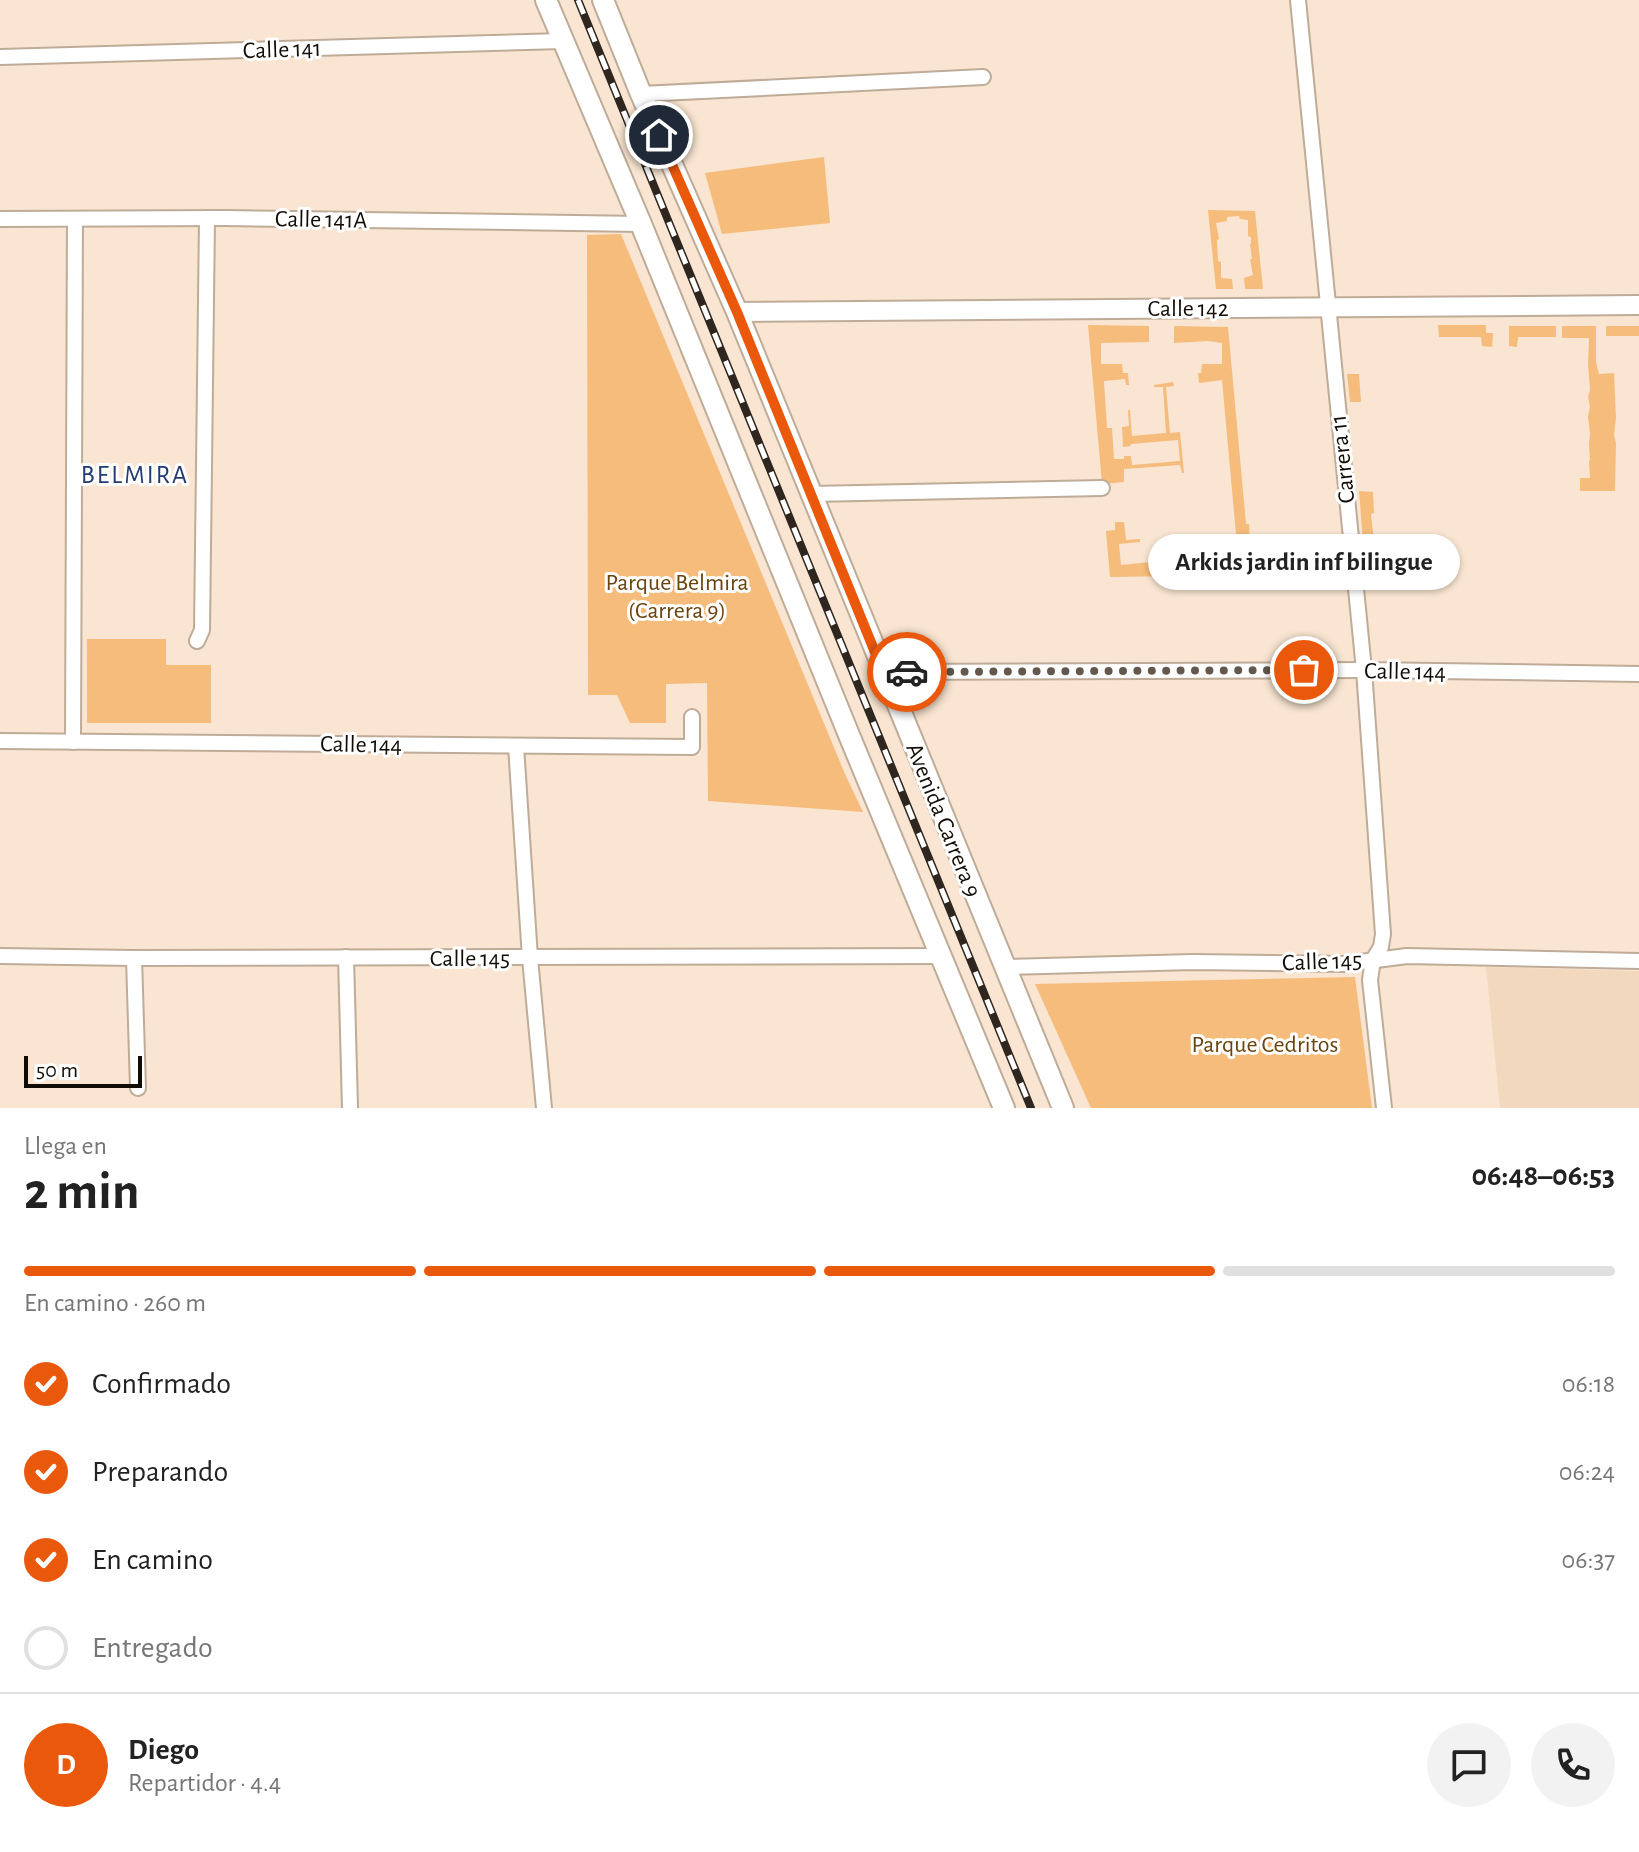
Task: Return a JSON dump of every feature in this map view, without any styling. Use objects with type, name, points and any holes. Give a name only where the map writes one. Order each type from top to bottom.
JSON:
[{"type":"main road","points":[[546,0],[1004,1108]]},
{"type":"main road","name":"Avenida Carrera 9","points":[[603,0],[737,312],[1063,1108]]},
{"type":"main road","name":"Calle 142","points":[[737,312],[1639,305]]},
{"type":"street","name":"Carrera 11","points":[[1298,0],[1364,670],[1383,934],[1381,947],[1373,960],[1370,980],[1384,1108]]},
{"type":"street","name":"Calle 141","points":[[0,57],[563,41]]},
{"type":"street","points":[[641,94],[983,77]]},
{"type":"street","points":[[197,641],[202,630],[207,218]]},
{"type":"street","name":"Calle 141A","points":[[0,219],[207,218],[641,224]]},
{"type":"street","points":[[73,742],[75,219]]},
{"type":"street","points":[[811,494],[1102,488]]},
{"type":"street","name":"Calle 144","points":[[883,672],[1364,670],[1639,674]]},
{"type":"street","name":"Calle 144","points":[[0,741],[692,747],[692,717]]},
{"type":"street","points":[[516,746],[544,1108]]},
{"type":"street","name":"Calle 145","points":[[0,956],[941,956]]},
{"type":"street","name":"Calle 145","points":[[1004,967],[1193,962],[1345,964],[1407,956],[1639,961]]},
{"type":"street","points":[[346,957],[350,1108]]},
{"type":"street","points":[[134,958],[138,1088]]},
{"type":"shaded area","points":[[1486,967],[1639,971],[1639,1108],[1500,1108]]},
{"type":"green space","points":[[824,157],[830,223],[722,234],[705,173]]},
{"type":"green space","points":[[1208,210],[1255,211],[1263,289],[1245,289],[1244,278],[1253,275],[1251,237],[1248,236],[1248,220],[1239,216],[1227,217],[1227,221],[1216,223],[1221,278],[1232,279],[1233,289],[1216,289]]},
{"type":"green space","name":"Parque Belmira (Carrera 9)","points":[[621,234],[863,812],[708,801],[707,683],[666,684],[666,723],[630,723],[617,695],[588,695],[587,235]]},
{"type":"green space","points":[[1088,325],[1149,326],[1149,342],[1101,343],[1101,364],[1122,364],[1123,373],[1128,373],[1129,385],[1126,385],[1125,379],[1104,381],[1107,428],[1112,428],[1114,459],[1131,456],[1132,465],[1180,461],[1178,440],[1123,447],[1122,427],[1129,426],[1128,410],[1132,436],[1166,433],[1163,387],[1154,385],[1173,382],[1174,386],[1166,387],[1170,433],[1180,432],[1184,473],[1180,465],[1124,469],[1124,482],[1102,484]]},
{"type":"green space","points":[[1438,325],[1486,325],[1486,333],[1493,333],[1492,347],[1482,346],[1481,337],[1439,337]]},
{"type":"green space","points":[[1174,326],[1228,327],[1246,524],[1249,524],[1251,575],[1110,577],[1106,531],[1115,530],[1115,522],[1124,522],[1126,540],[1140,539],[1140,542],[1119,544],[1121,565],[1238,556],[1222,380],[1199,383],[1198,373],[1201,373],[1202,364],[1222,364],[1222,343],[1174,343]]},
{"type":"green space","points":[[1509,326],[1556,326],[1556,337],[1518,337],[1517,347],[1509,346]]},
{"type":"green space","points":[[1562,326],[1596,326],[1599,374],[1614,373],[1615,491],[1580,491],[1580,478],[1590,478],[1589,338],[1562,338]]},
{"type":"green space","points":[[1606,326],[1639,326],[1639,336],[1606,336]]},
{"type":"green space","points":[[1347,374],[1359,374],[1361,402],[1350,402]]},
{"type":"green space","points":[[1359,491],[1373,492],[1374,513],[1371,514],[1374,542],[1363,542]]},
{"type":"green space","points":[[87,639],[166,639],[166,665],[211,665],[211,723],[87,723]]},
{"type":"green space","name":"Parque Cedritos","points":[[1355,977],[1372,1108],[1091,1108],[1035,984]]},
{"type":"railway","points":[[578,0],[1031,1108]]},
{"type":"way so far","points":[[907,672],[1304,670]]},
{"type":"place","name":"Arkids jardin inf bilingue","points":[[1304,670]]},
{"type":"district","name":"BELMIRA","points":[[135,474]]},
{"type":"route","points":[[659,135],[737,312],[883,672],[907,672]]}]
